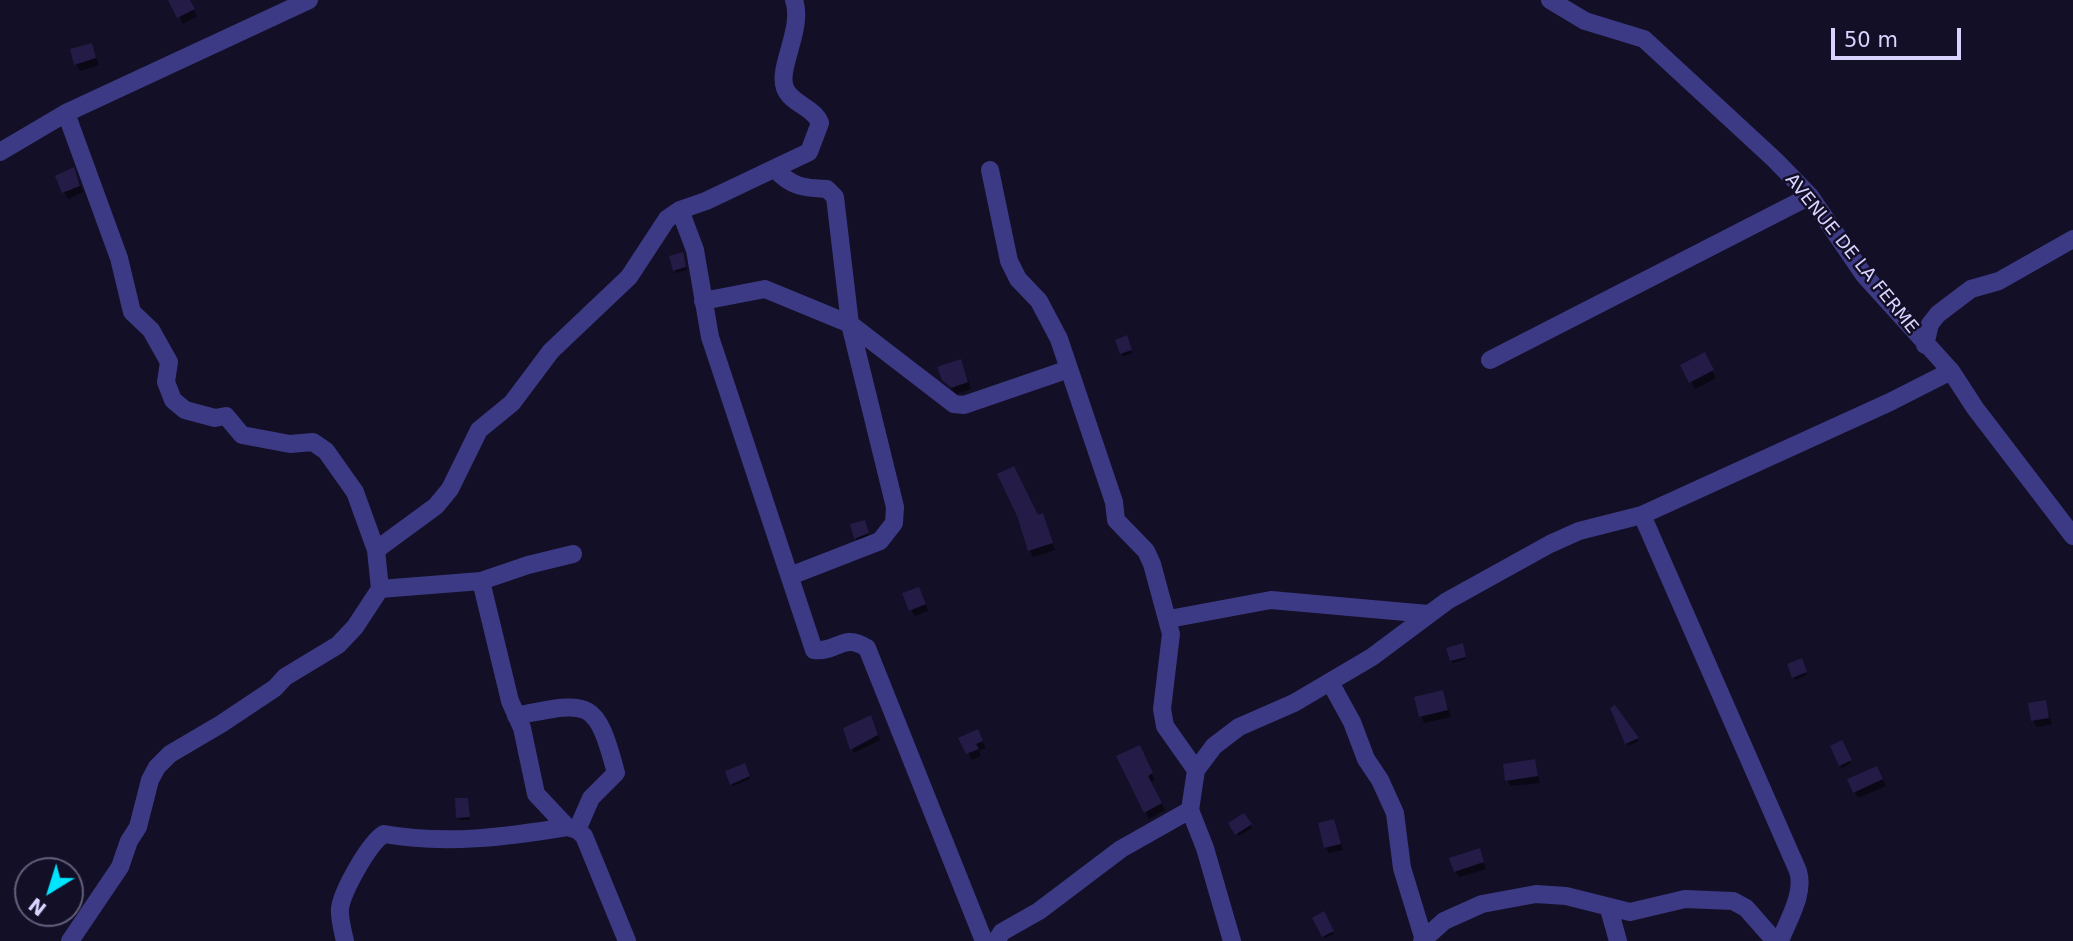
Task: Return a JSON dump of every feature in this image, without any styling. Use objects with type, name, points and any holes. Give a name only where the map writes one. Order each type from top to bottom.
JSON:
[{"type":"street","points":[[0,152],[66,113],[309,0]]},
{"type":"street","points":[[376,551],[436,506],[450,489],[479,430],[512,403],[551,351],[629,277],[658,230],[680,210],[776,170],[809,152],[820,123],[817,115],[785,88],[784,79],[796,27],[794,0]]},
{"type":"street","name":"AVENUE DE LA FERME","points":[[1550,0],[1585,21],[1644,39],[1810,196],[1857,266],[1951,371],[1975,408],[2073,536]]},
{"type":"street","points":[[66,113],[119,258],[132,312],[151,330],[169,362],[166,382],[173,400],[185,410],[215,418],[226,416],[242,435],[290,444],[313,442],[326,451],[355,492],[376,551],[380,589],[355,627],[338,645],[170,754],[157,767],[150,780],[138,827],[129,841],[120,867],[70,941]]},
{"type":"street","points":[[776,170],[789,183],[801,188],[827,189],[835,197],[850,324],[895,507],[894,523],[880,541],[790,576]]},
{"type":"street","points":[[990,170],[1009,261],[1018,279],[1039,301],[1059,340],[1114,502],[1116,520],[1146,551],[1169,619],[1171,634],[1162,709],[1165,726],[1196,770]]},
{"type":"street","points":[[1490,360],[1810,196]]},
{"type":"street","points":[[680,210],[695,250],[710,337],[814,650],[823,651],[846,641],[856,641],[867,648],[984,941]]},
{"type":"street","points":[[1925,345],[1930,324],[1938,314],[1971,289],[1999,281],[2073,239]]},
{"type":"street","points":[[703,301],[765,289],[850,324],[954,404],[964,405],[1069,369]]},
{"type":"street","points":[[1231,941],[1205,848],[1190,810],[1196,770],[1214,746],[1239,727],[1330,682],[1399,640],[1429,614],[1550,544],[1579,531],[1642,515],[1951,371]]},
{"type":"street","points":[[1330,682],[1352,722],[1366,760],[1380,780],[1395,813],[1402,868],[1423,940],[1444,921],[1503,898],[1536,894],[1566,896],[1609,909],[1630,912],[1685,899],[1733,901],[1746,908],[1777,941],[1798,895],[1801,881],[1642,515]]},
{"type":"street","points":[[380,589],[481,581],[527,565],[573,554]]},
{"type":"street","points":[[481,581],[536,794],[584,836],[627,941]]},
{"type":"street","points":[[1169,619],[1271,600],[1429,614]]},
{"type":"street","points":[[345,941],[340,909],[372,841],[384,834],[421,841],[501,838],[572,828],[591,798],[616,773],[604,730],[598,718],[586,709],[567,706],[516,716]]},
{"type":"street","points":[[996,941],[1003,932],[1039,911],[1121,849],[1190,810]]},
{"type":"street","points":[[1609,909],[1618,941]]},
{"type":"building","points":[[168,0],[190,0],[195,9],[177,18]]},
{"type":"building","points":[[92,43],[96,58],[74,65],[70,49]]},
{"type":"building","points":[[74,167],[80,186],[62,193],[55,176]]},
{"type":"building","points":[[683,252],[686,267],[673,271],[669,256]]},
{"type":"building","points":[[1127,335],[1132,350],[1120,354],[1115,340]]},
{"type":"building","points":[[1705,352],[1714,370],[1689,383],[1680,365]]},
{"type":"building","points":[[961,359],[968,382],[951,388],[942,380],[937,367]]},
{"type":"building","points":[[1014,466],[1038,515],[1043,513],[1053,543],[1028,551],[1017,516],[997,474]]},
{"type":"building","points":[[865,520],[869,533],[854,539],[850,524]]},
{"type":"building","points":[[919,587],[926,604],[909,611],[902,593]]},
{"type":"building","points":[[1463,643],[1466,657],[1450,661],[1446,648]]},
{"type":"building","points":[[1802,658],[1807,672],[1792,678],[1787,664]]},
{"type":"building","points":[[1443,690],[1448,710],[1419,717],[1414,697]]},
{"type":"building","points":[[2046,700],[2049,718],[2031,721],[2028,703]]},
{"type":"building","points":[[1615,705],[1639,738],[1625,744],[1610,708]]},
{"type":"building","points":[[871,715],[878,735],[850,750],[843,728]]},
{"type":"building","points":[[978,729],[983,741],[976,744],[979,749],[966,754],[958,738]]},
{"type":"building","points":[[1842,740],[1852,760],[1839,766],[1830,746]]},
{"type":"building","points":[[1140,745],[1153,773],[1148,776],[1162,803],[1144,813],[1116,756]]},
{"type":"building","points":[[1535,759],[1538,776],[1505,781],[1503,764]]},
{"type":"building","points":[[745,763],[750,776],[730,785],[725,771]]},
{"type":"building","points":[[1877,766],[1883,779],[1853,793],[1847,779]]},
{"type":"building","points":[[455,798],[468,798],[470,817],[456,818]]},
{"type":"building","points":[[1244,813],[1252,824],[1235,835],[1228,823]]},
{"type":"building","points":[[1334,819],[1341,844],[1324,848],[1318,823]]},
{"type":"building","points":[[1480,848],[1484,862],[1454,872],[1449,858]]},
{"type":"building","points":[[1324,911],[1334,931],[1322,937],[1312,918]]}]
